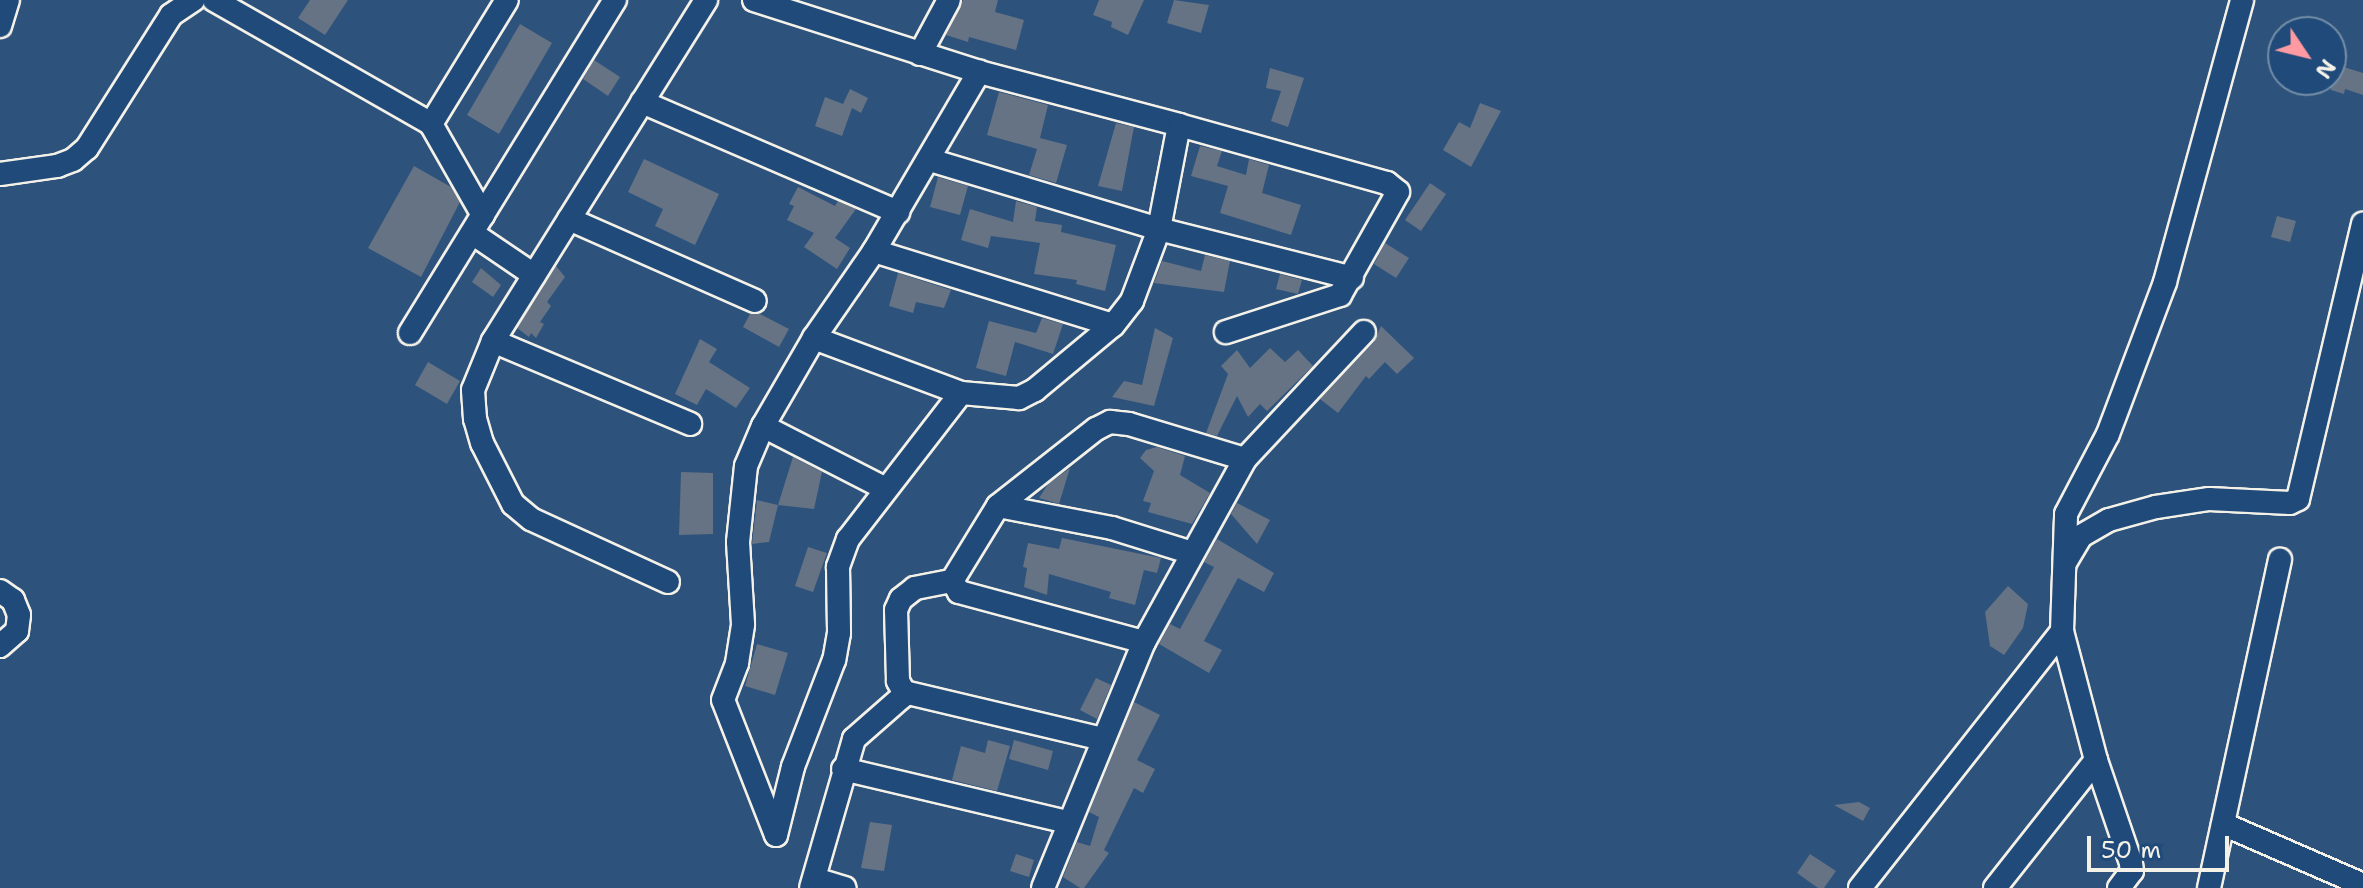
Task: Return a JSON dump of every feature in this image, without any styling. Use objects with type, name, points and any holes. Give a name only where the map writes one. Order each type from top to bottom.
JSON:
[{"type":"street","points":[[0,26],[8,0]]},
{"type":"street","points":[[0,174],[57,166],[73,160],[87,148],[171,15],[193,0]]},
{"type":"street","points":[[214,0],[431,124],[478,224],[534,275]]},
{"type":"street","points":[[431,124],[507,0]]},
{"type":"street","points":[[410,333],[615,0]]},
{"type":"street","points":[[668,582],[531,519],[513,504],[482,443],[475,419],[473,390],[493,341],[706,0]]},
{"type":"street","points":[[754,0],[979,72],[1394,187],[1398,192],[1340,295],[1226,332]]},
{"type":"street","points":[[920,54],[949,0]]},
{"type":"street","points":[[2119,888],[2132,871],[2131,863],[2096,760],[2062,631],[2066,514],[2108,434],[2165,282],[2242,0]]},
{"type":"street","points":[[961,393],[884,488],[848,539],[838,567],[839,633],[834,660],[793,767],[776,835],[723,700],[737,663],[743,624],[738,542],[746,466],[763,426],[814,338],[874,251],[979,72]]},
{"type":"street","points":[[642,102],[898,212]]},
{"type":"street","points":[[814,338],[961,393],[1019,398],[1035,390],[1113,325],[1132,301],[1159,229],[1179,125]]},
{"type":"street","points":[[930,160],[1159,229],[1352,278]]},
{"type":"street","points":[[569,219],[755,301]]},
{"type":"street","points":[[2066,562],[2081,536],[2109,520],[2156,507],[2209,499],[2290,503],[2298,499],[2363,224]]},
{"type":"street","points":[[874,251],[1113,325]]},
{"type":"street","points":[[1043,888],[1144,642],[1245,459],[1364,332]]},
{"type":"street","points":[[493,341],[690,424]]},
{"type":"street","points":[[1103,739],[904,692],[898,681],[896,610],[901,599],[915,588],[952,581],[998,506],[1096,429],[1110,422],[1129,424],[1245,459]]},
{"type":"street","points":[[763,426],[884,488]]},
{"type":"street","points":[[998,506],[1112,528],[1192,553]]},
{"type":"street","points":[[2209,888],[2280,560]]},
{"type":"street","points":[[952,581],[959,592],[1144,642]]},
{"type":"street","points":[[0,591],[13,600],[19,615],[17,631],[0,646]]},
{"type":"street","points":[[1860,888],[2062,631]]},
{"type":"street","points":[[845,888],[813,884],[843,769],[854,739],[904,692]]},
{"type":"street","points":[[1995,888],[2096,760]]},
{"type":"street","points":[[843,769],[1068,822]]},
{"type":"street","points":[[2223,824],[2363,885]]},
{"type":"building","points":[[310,0],[348,0],[325,35],[298,18]]},
{"type":"building","points":[[963,0],[998,0],[995,12],[1024,20],[1016,50],[969,37],[968,42],[946,35]]},
{"type":"building","points":[[1099,0],[1144,0],[1128,35],[1111,27],[1112,22],[1093,15]]},
{"type":"building","points":[[1174,0],[1209,5],[1201,33],[1167,23]]},
{"type":"building","points":[[520,24],[552,43],[499,134],[467,115]]},
{"type":"building","points":[[594,60],[620,77],[608,96],[583,79]]},
{"type":"building","points":[[1270,68],[1304,78],[1288,127],[1271,121],[1281,91],[1266,88]]},
{"type":"building","points":[[2347,68],[2363,73],[2363,95],[2347,90]]},
{"type":"building","points":[[850,89],[868,98],[861,113],[852,108],[842,136],[815,126],[825,97],[843,104]]},
{"type":"building","points":[[999,92],[1048,105],[1040,138],[1067,145],[1056,183],[1029,175],[1037,149],[987,135]]},
{"type":"building","points":[[1480,103],[1501,111],[1471,167],[1443,150],[1459,122],[1470,128]]},
{"type":"building","points":[[1116,123],[1134,127],[1122,191],[1098,186]]},
{"type":"building","points":[[1200,146],[1222,151],[1217,166],[1246,175],[1249,159],[1269,165],[1262,193],[1301,205],[1291,235],[1220,213],[1228,186],[1191,176]]},
{"type":"building","points":[[644,159],[719,194],[695,245],[655,226],[663,209],[628,192]]},
{"type":"building","points":[[414,166],[451,187],[460,202],[421,277],[368,248]]},
{"type":"building","points":[[938,177],[968,186],[960,215],[930,207]]},
{"type":"building","points":[[1430,183],[1446,194],[1421,231],[1405,220]]},
{"type":"building","points":[[798,187],[835,206],[838,201],[856,209],[835,238],[850,248],[837,269],[804,247],[814,233],[787,220],[794,206],[789,204]]},
{"type":"building","points":[[1016,201],[1037,207],[1035,221],[1062,225],[1061,232],[1116,245],[1105,291],[1076,284],[1077,280],[1034,274],[1040,243],[991,236],[988,248],[961,240],[970,209],[1013,222]]},
{"type":"building","points":[[2277,216],[2296,221],[2290,242],[2271,237]]},
{"type":"building","points":[[1385,243],[1409,258],[1396,278],[1374,264]]},
{"type":"building","points":[[1205,255],[1230,261],[1224,292],[1154,283],[1162,261],[1201,271]]},
{"type":"building","points":[[556,266],[565,277],[547,302],[551,306],[540,322],[544,324],[536,338],[531,333],[529,337],[517,328]]},
{"type":"building","points":[[481,268],[501,285],[493,297],[472,282]]},
{"type":"building","points":[[898,273],[951,290],[944,308],[916,302],[913,313],[889,306]]},
{"type":"building","points":[[1280,274],[1302,280],[1298,294],[1276,289]]},
{"type":"building","points":[[750,314],[760,314],[789,329],[779,347],[743,327]]},
{"type":"building","points":[[1042,318],[1063,324],[1053,354],[1015,342],[1006,376],[976,368],[989,321],[1036,333]]},
{"type":"building","points":[[1381,326],[1414,358],[1397,374],[1385,362],[1369,379],[1366,376],[1338,413],[1320,399],[1374,342]]},
{"type":"building","points":[[1155,328],[1173,338],[1154,406],[1112,397],[1124,381],[1142,385]]},
{"type":"building","points":[[700,339],[717,349],[709,362],[750,388],[736,408],[706,389],[697,405],[675,394]]},
{"type":"building","points":[[1270,348],[1285,362],[1298,350],[1313,366],[1267,411],[1260,404],[1248,417],[1237,396],[1217,436],[1206,433],[1228,374],[1221,366],[1237,350],[1250,368]]},
{"type":"building","points":[[428,362],[460,381],[447,404],[415,385]]},
{"type":"building","points":[[1157,447],[1185,456],[1180,475],[1210,493],[1192,524],[1148,512],[1151,503],[1143,501],[1154,471],[1140,458],[1146,450]]},
{"type":"building","points":[[793,457],[822,472],[814,509],[778,505]]},
{"type":"building","points":[[1070,468],[1059,504],[1039,498],[1048,484]]},
{"type":"building","points":[[681,472],[713,473],[713,534],[679,535]]},
{"type":"building","points":[[757,500],[778,505],[769,542],[752,544]]},
{"type":"building","points":[[1237,503],[1270,520],[1257,544],[1231,514]]},
{"type":"building","points":[[1062,538],[1161,558],[1157,573],[1144,570],[1135,605],[1109,598],[1111,592],[1049,574],[1047,595],[1024,587],[1027,568],[1023,567],[1028,543],[1059,549]]},
{"type":"building","points":[[1217,539],[1274,573],[1264,592],[1238,578],[1204,641],[1222,650],[1209,673],[1159,644],[1170,624],[1180,629],[1214,567],[1204,562]]},
{"type":"building","points":[[808,547],[827,553],[813,592],[795,586]]},
{"type":"building","points":[[2008,586],[2028,604],[2023,628],[2004,655],[1990,646],[1985,612]]},
{"type":"building","points":[[757,644],[788,653],[775,695],[745,686]]},
{"type":"building","points":[[1096,678],[1111,685],[1097,719],[1080,710]]},
{"type":"building","points":[[1134,702],[1160,715],[1137,760],[1155,769],[1143,793],[1134,788],[1104,850],[1109,853],[1084,888],[1080,888],[1063,877],[1077,842],[1090,846],[1099,817],[1089,812]]},
{"type":"building","points":[[988,740],[1010,746],[997,791],[952,780],[961,746],[985,753]]},
{"type":"building","points":[[1014,740],[1053,751],[1048,770],[1009,759]]},
{"type":"building","points":[[1859,802],[1870,808],[1863,821],[1834,805]]},
{"type":"building","points":[[870,822],[892,825],[884,871],[861,868]]},
{"type":"building","points":[[1016,854],[1034,860],[1029,877],[1010,871]]},
{"type":"building","points":[[1810,854],[1836,871],[1824,888],[1818,888],[1797,873]]}]
